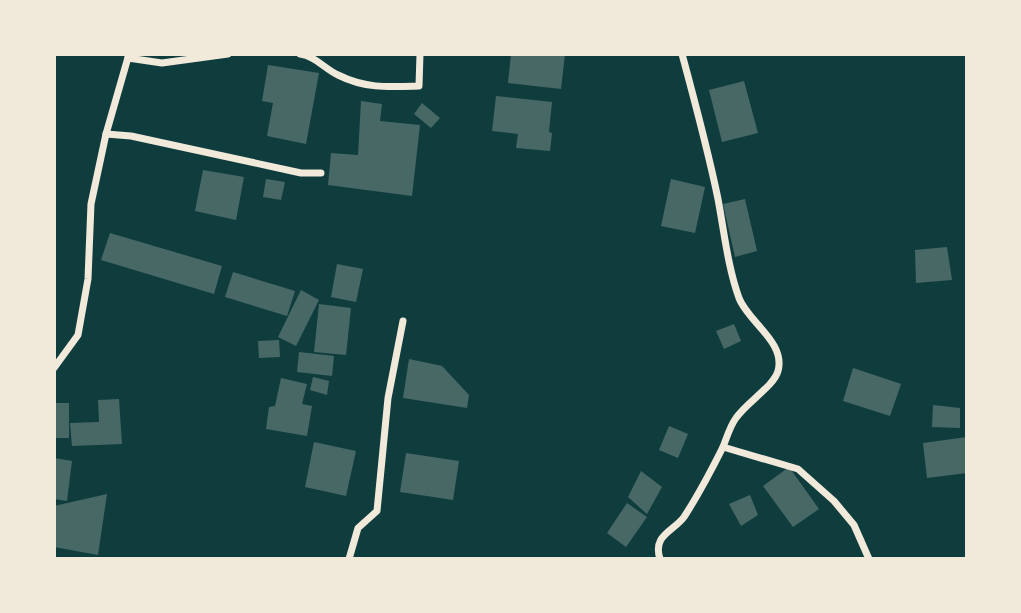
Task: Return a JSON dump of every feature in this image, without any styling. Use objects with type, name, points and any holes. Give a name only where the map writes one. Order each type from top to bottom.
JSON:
[{"type":"street","points":[[54,368],[78,335],[88,279],[91,204],[106,134],[129,56],[162,63],[228,54]]},
{"type":"street","points":[[300,54],[308,55],[338,75],[373,88],[419,86],[420,54]]},
{"type":"street","points":[[660,559],[660,542],[669,528],[681,522],[695,500],[735,419],[772,382],[779,370],[778,355],[771,341],[739,300],[709,158],[682,54]]},
{"type":"street","points":[[106,134],[131,136],[301,173],[321,173]]},
{"type":"street","points":[[349,559],[358,528],[377,511],[388,398],[403,321]]},
{"type":"street","points":[[723,447],[797,469],[834,501],[854,526],[869,559]]},
{"type":"building","points":[[511,54],[565,54],[561,89],[508,83]]},
{"type":"building","points":[[268,65],[319,73],[306,144],[267,136],[273,103],[262,101]]},
{"type":"building","points":[[744,81],[758,133],[722,142],[709,90]]},
{"type":"building","points":[[496,96],[552,102],[550,151],[516,148],[518,134],[492,131]]},
{"type":"building","points":[[361,101],[382,104],[380,121],[420,125],[412,196],[328,185],[331,153],[358,155]]},
{"type":"building","points":[[422,103],[440,118],[431,128],[414,114]]},
{"type":"building","points":[[203,170],[244,177],[236,220],[195,211]]},
{"type":"building","points":[[266,179],[285,182],[281,200],[263,197]]},
{"type":"building","points":[[671,179],[705,187],[695,233],[661,226]]},
{"type":"building","points":[[745,199],[757,251],[735,257],[723,204]]},
{"type":"building","points":[[110,233],[222,266],[214,294],[101,260]]},
{"type":"building","points":[[947,247],[952,280],[916,283],[915,250]]},
{"type":"building","points":[[337,264],[363,269],[356,302],[331,297]]},
{"type":"building","points":[[233,272],[295,291],[287,316],[225,297]]},
{"type":"building","points":[[301,290],[319,300],[296,346],[278,337]]},
{"type":"building","points":[[319,304],[351,308],[346,355],[314,352]]},
{"type":"building","points":[[734,324],[741,341],[724,349],[716,331]]},
{"type":"building","points":[[279,340],[280,357],[259,358],[258,341]]},
{"type":"building","points":[[299,352],[334,356],[332,376],[297,372]]},
{"type":"building","points":[[409,359],[442,366],[469,395],[467,408],[403,398]]},
{"type":"building","points":[[853,368],[901,384],[890,416],[843,401]]},
{"type":"building","points":[[313,377],[329,381],[327,395],[310,390]]},
{"type":"building","points":[[281,378],[307,384],[302,404],[312,406],[307,436],[266,429],[269,407],[275,406]]},
{"type":"building","points":[[119,399],[122,444],[72,446],[70,423],[99,422],[98,400]]},
{"type":"building","points":[[54,403],[69,403],[69,438],[54,438]]},
{"type":"building","points":[[933,405],[960,408],[960,428],[932,427]]},
{"type":"building","points":[[669,426],[688,434],[678,458],[659,450]]},
{"type":"building","points":[[967,437],[967,473],[927,478],[923,443]]},
{"type":"building","points":[[314,442],[356,451],[346,496],[305,487]]},
{"type":"building","points":[[406,453],[459,461],[453,500],[400,492]]},
{"type":"building","points":[[54,458],[72,461],[67,501],[54,499]]},
{"type":"building","points":[[789,467],[819,509],[793,527],[763,486]]},
{"type":"building","points":[[641,471],[662,487],[647,514],[628,497]]},
{"type":"building","points":[[107,494],[98,555],[54,547],[54,506]]},
{"type":"building","points":[[750,495],[758,515],[741,526],[729,504]]},
{"type":"building","points":[[627,503],[647,517],[626,547],[607,533]]}]
